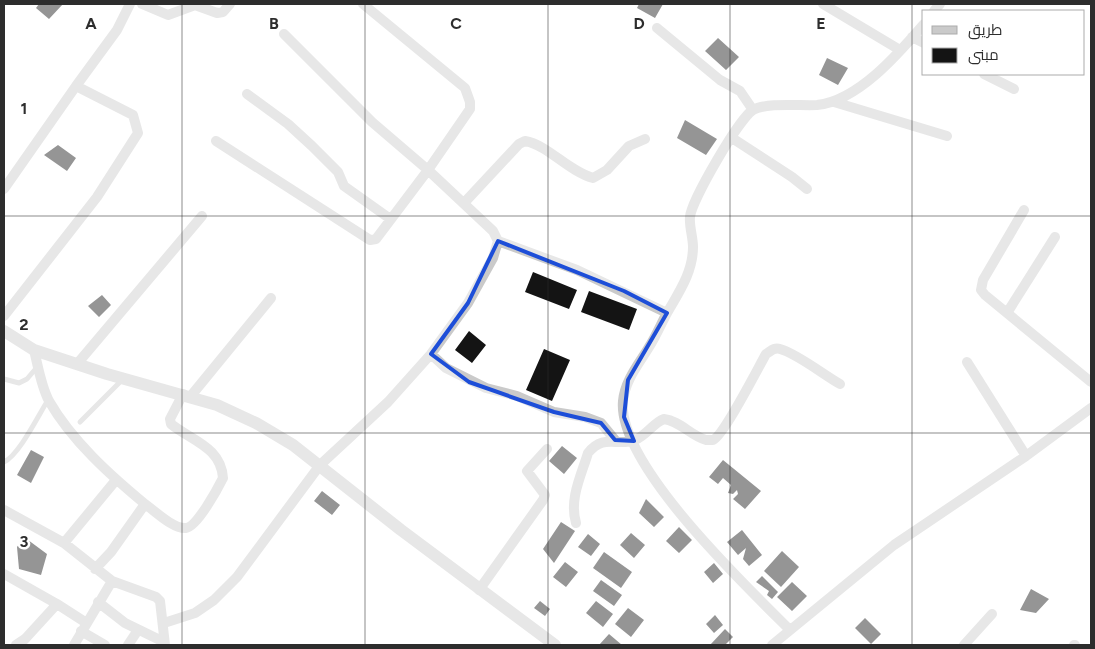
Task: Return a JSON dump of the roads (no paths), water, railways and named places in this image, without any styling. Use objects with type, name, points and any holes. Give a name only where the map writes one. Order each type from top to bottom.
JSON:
[{"type":"street","points":[[4,189],[117,30],[130,4]]},
{"type":"street","points":[[142,4],[168,15],[196,5],[217,13],[223,12],[230,4]]},
{"type":"street","points":[[216,141],[370,240],[376,238],[428,170],[470,109],[468,95],[464,88],[364,4]]},
{"type":"street","points":[[823,4],[900,50]]},
{"type":"street","points":[[834,102],[864,83],[900,50],[922,26]]},
{"type":"street","points":[[657,28],[720,80],[740,91],[753,110]]},
{"type":"street","points":[[164,623],[195,613],[214,600],[237,577],[320,465],[388,402],[431,354],[468,303],[497,249],[498,241],[493,230],[372,122],[284,34]]},
{"type":"street","points":[[912,37],[922,42]]},
{"type":"street","points":[[986,75],[1014,89]]},
{"type":"street","points":[[4,316],[97,197],[138,133],[133,115],[76,86]]},
{"type":"street","points":[[247,94],[288,124],[312,146],[338,172],[344,186],[390,218]]},
{"type":"street","points":[[790,630],[745,586],[655,484],[624,417],[623,401],[628,380],[686,279],[693,259],[690,217],[698,192],[732,138],[753,110],[766,107],[834,102],[946,136]]},
{"type":"street","points":[[732,138],[807,189]]},
{"type":"street","points":[[464,203],[519,144],[525,141],[534,144],[581,175],[592,178],[607,170],[629,146],[644,139]]},
{"type":"street","points":[[1024,210],[980,285],[985,296],[1091,382]]},
{"type":"street","points":[[78,364],[202,216]]},
{"type":"street","points":[[1007,313],[1055,238]]},
{"type":"street","points":[[498,241],[577,270],[667,313]]},
{"type":"street","points":[[34,350],[49,400],[70,431],[116,480],[145,504],[177,526],[190,527],[206,506],[223,478],[219,459],[208,449],[171,424],[170,419],[186,395],[272,298]]},
{"type":"street","points":[[4,331],[34,350],[217,405],[294,445],[479,590],[555,645]]},
{"type":"street","points":[[576,523],[572,510],[574,496],[588,454],[599,443],[615,440],[634,440],[664,419],[671,420],[695,435],[708,440],[714,440],[723,429],[766,354],[774,348],[780,348],[840,384]]},
{"type":"street","points":[[431,354],[446,368],[486,388],[517,396],[554,412],[585,417],[601,423],[615,440]]},
{"type":"street","points":[[967,362],[1026,456]]},
{"type":"street","points":[[772,645],[894,545],[1026,456],[1091,408]]},
{"type":"street","points":[[479,590],[543,500],[545,495],[543,490],[527,471],[546,449]]},
{"type":"street","points":[[64,543],[116,480]]},
{"type":"street","points":[[95,569],[111,552],[145,504]]},
{"type":"street","points":[[4,510],[64,543],[112,581],[156,597],[162,606],[165,644]]},
{"type":"street","points":[[4,574],[57,604],[105,645]]},
{"type":"street","points":[[74,645],[112,581]]},
{"type":"street","points":[[98,602],[138,630],[165,644]]},
{"type":"street","points":[[16,645],[25,639],[57,604]]},
{"type":"street","points":[[964,645],[992,614]]},
{"type":"street","points":[[128,645],[138,630]]},
{"type":"lane","points":[[4,379],[19,383],[27,379],[38,365]]},
{"type":"lane","points":[[80,422],[123,378]]},
{"type":"lane","points":[[4,462],[18,448],[49,400]]}]
